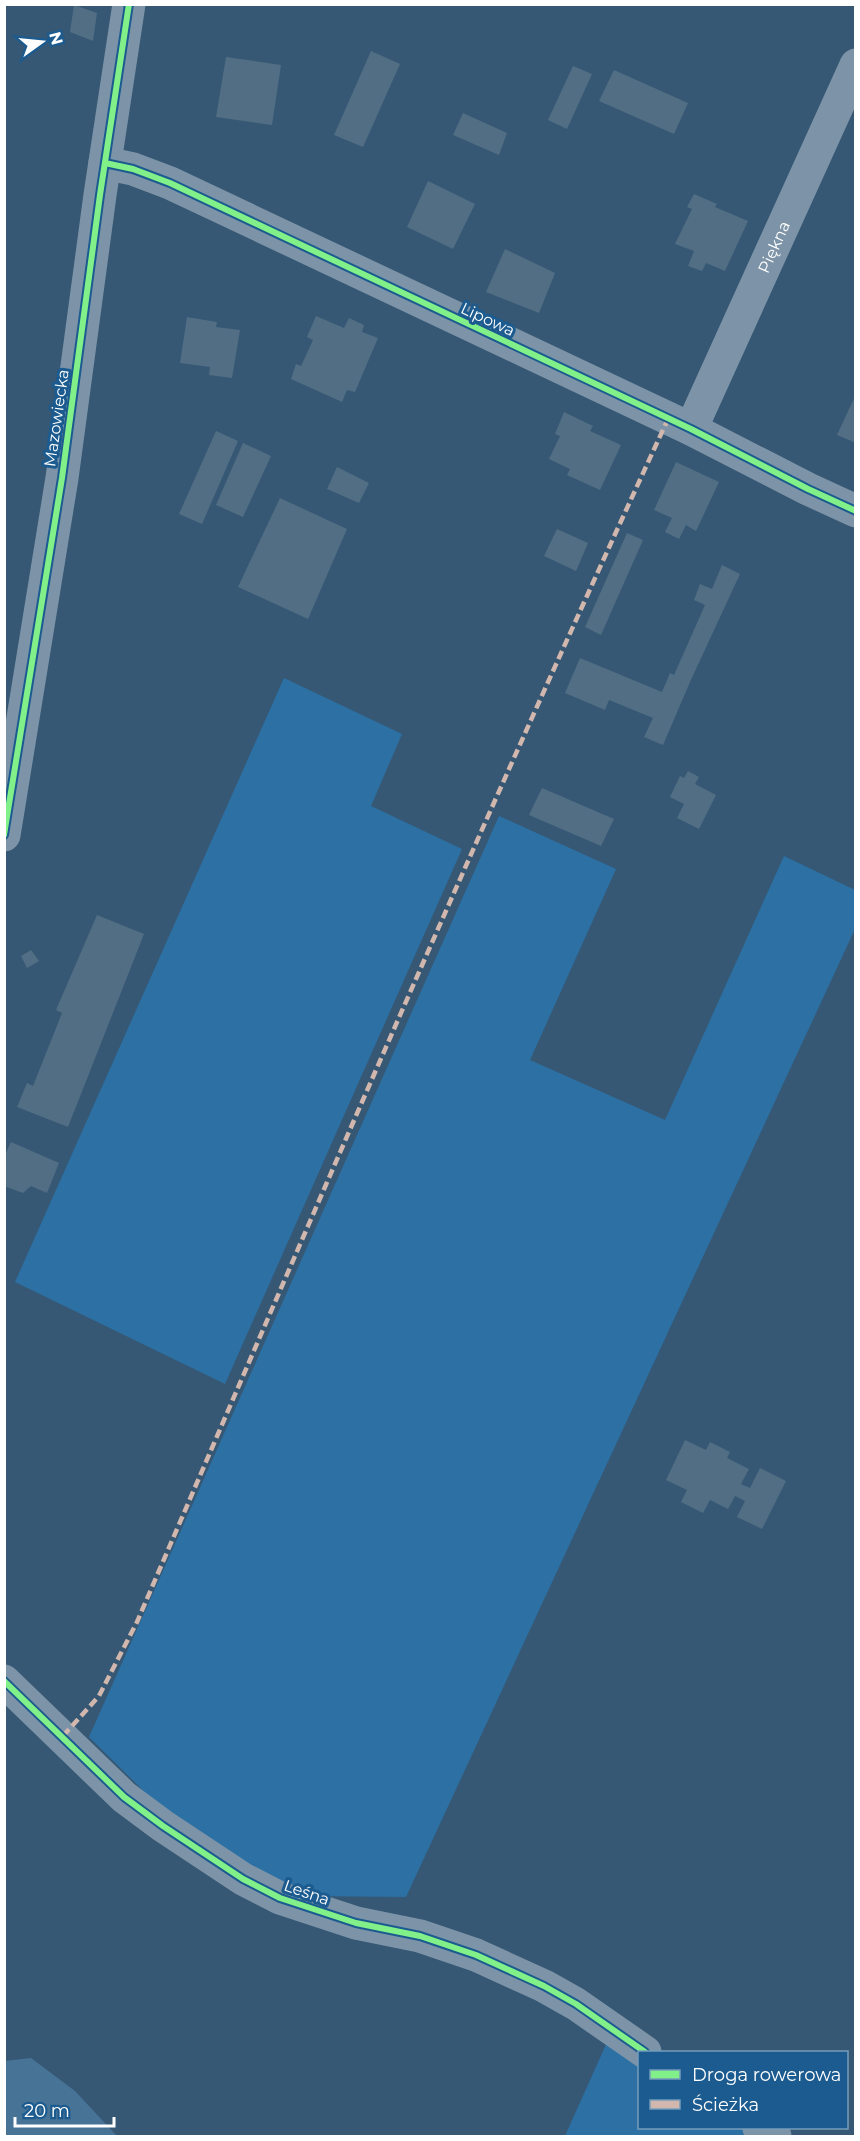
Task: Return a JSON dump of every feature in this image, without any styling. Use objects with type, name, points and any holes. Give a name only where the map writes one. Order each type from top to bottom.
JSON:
[{"type":"street","name":"Mazowiecka","points":[[4,835],[62,478],[129,4]]},
{"type":"street","name":"Piękna","points":[[691,429],[855,65]]},
{"type":"street","name":"Lipowa","points":[[105,163],[133,169],[170,183],[691,429],[855,511]]},
{"type":"street","name":"Leśna","points":[[4,1681],[124,1797],[243,1879],[280,1898],[356,1923],[420,1936],[476,1955],[544,1986],[576,2004],[644,2051]]},
{"type":"shaded area","points":[[284,678],[402,734],[371,806],[462,849],[225,1384],[15,1282]]},
{"type":"shaded area","points":[[499,816],[616,869],[530,1060],[665,1120],[784,856],[855,890],[855,929],[406,1897],[301,1896],[182,1829],[89,1737]]},
{"type":"shaded area","points":[[608,2040],[638,2059],[638,2129],[747,2129],[759,2136],[565,2136]]},
{"type":"shaded area","points":[[31,2058],[75,2091],[117,2136],[5,2136],[5,2061]]},
{"type":"building","points":[[74,5],[97,13],[93,41],[70,32]]},
{"type":"building","points":[[371,51],[400,64],[363,147],[334,135]]},
{"type":"building","points":[[226,57],[281,65],[272,125],[216,117]]},
{"type":"building","points":[[573,66],[592,74],[567,129],[548,120]]},
{"type":"building","points":[[614,70],[688,103],[674,134],[599,101]]},
{"type":"building","points":[[463,113],[507,133],[499,155],[453,135]]},
{"type":"building","points":[[428,181],[475,204],[453,249],[407,227]]},
{"type":"building","points":[[694,194],[717,204],[715,207],[748,221],[725,271],[706,263],[702,271],[688,266],[694,251],[675,244],[692,209],[687,207]]},
{"type":"building","points":[[505,249],[555,273],[539,313],[486,292]]},
{"type":"building","points":[[316,316],[344,328],[349,318],[364,325],[362,332],[378,338],[355,392],[347,390],[342,402],[291,379],[296,364],[301,366],[313,340],[307,337]]},
{"type":"building","points":[[187,317],[217,322],[216,327],[240,330],[232,378],[209,375],[210,367],[180,363]]},
{"type":"building","points":[[856,394],[856,443],[837,435]]},
{"type":"building","points":[[564,412],[593,426],[590,431],[621,445],[600,490],[567,475],[570,469],[549,459],[560,436],[555,434]]},
{"type":"building","points":[[216,431],[238,441],[202,524],[179,514]]},
{"type":"building","points":[[243,443],[271,456],[243,517],[216,505]]},
{"type":"building","points":[[676,462],[719,482],[696,531],[686,525],[679,539],[665,532],[672,518],[654,510]]},
{"type":"building","points":[[337,467],[369,483],[359,503],[327,489]]},
{"type":"building","points":[[280,498],[347,529],[308,619],[238,587]]},
{"type":"building","points":[[557,529],[588,543],[576,571],[544,556]]},
{"type":"building","points":[[627,533],[643,540],[601,635],[585,627]]},
{"type":"building","points":[[722,565],[740,574],[663,745],[644,737],[653,718],[609,700],[605,710],[565,693],[580,658],[662,692],[670,673],[674,675],[705,605],[694,600],[700,584],[712,589]]},
{"type":"building","points":[[688,771],[699,777],[695,784],[716,795],[699,829],[677,818],[684,804],[670,797],[680,776],[684,778]]},
{"type":"building","points":[[542,788],[614,819],[601,846],[529,815]]},
{"type":"building","points":[[97,915],[144,934],[68,1127],[17,1107],[27,1083],[33,1086],[62,1013],[56,1010]]},
{"type":"building","points":[[31,950],[39,961],[27,968],[21,956]]},
{"type":"building","points":[[11,1142],[59,1163],[47,1193],[31,1186],[23,1193],[4,1186],[4,1157]]},
{"type":"building","points":[[685,1440],[706,1450],[710,1442],[730,1452],[727,1458],[749,1469],[741,1484],[750,1488],[760,1468],[786,1481],[762,1529],[737,1517],[745,1501],[735,1496],[728,1509],[710,1500],[703,1513],[681,1502],[687,1490],[666,1480]]},
{"type":"marked path","points":[[63,1736],[99,1696],[137,1622],[465,869],[668,419]]},
{"type":"cycle path","points":[[4,835],[62,478],[100,195],[129,4]]},
{"type":"cycle path","points":[[105,163],[133,169],[170,183],[691,429],[856,511]]},
{"type":"cycle path","points":[[4,1681],[124,1797],[243,1879],[280,1898],[356,1923],[420,1936],[476,1955],[544,1986],[576,2004],[644,2051]]}]
